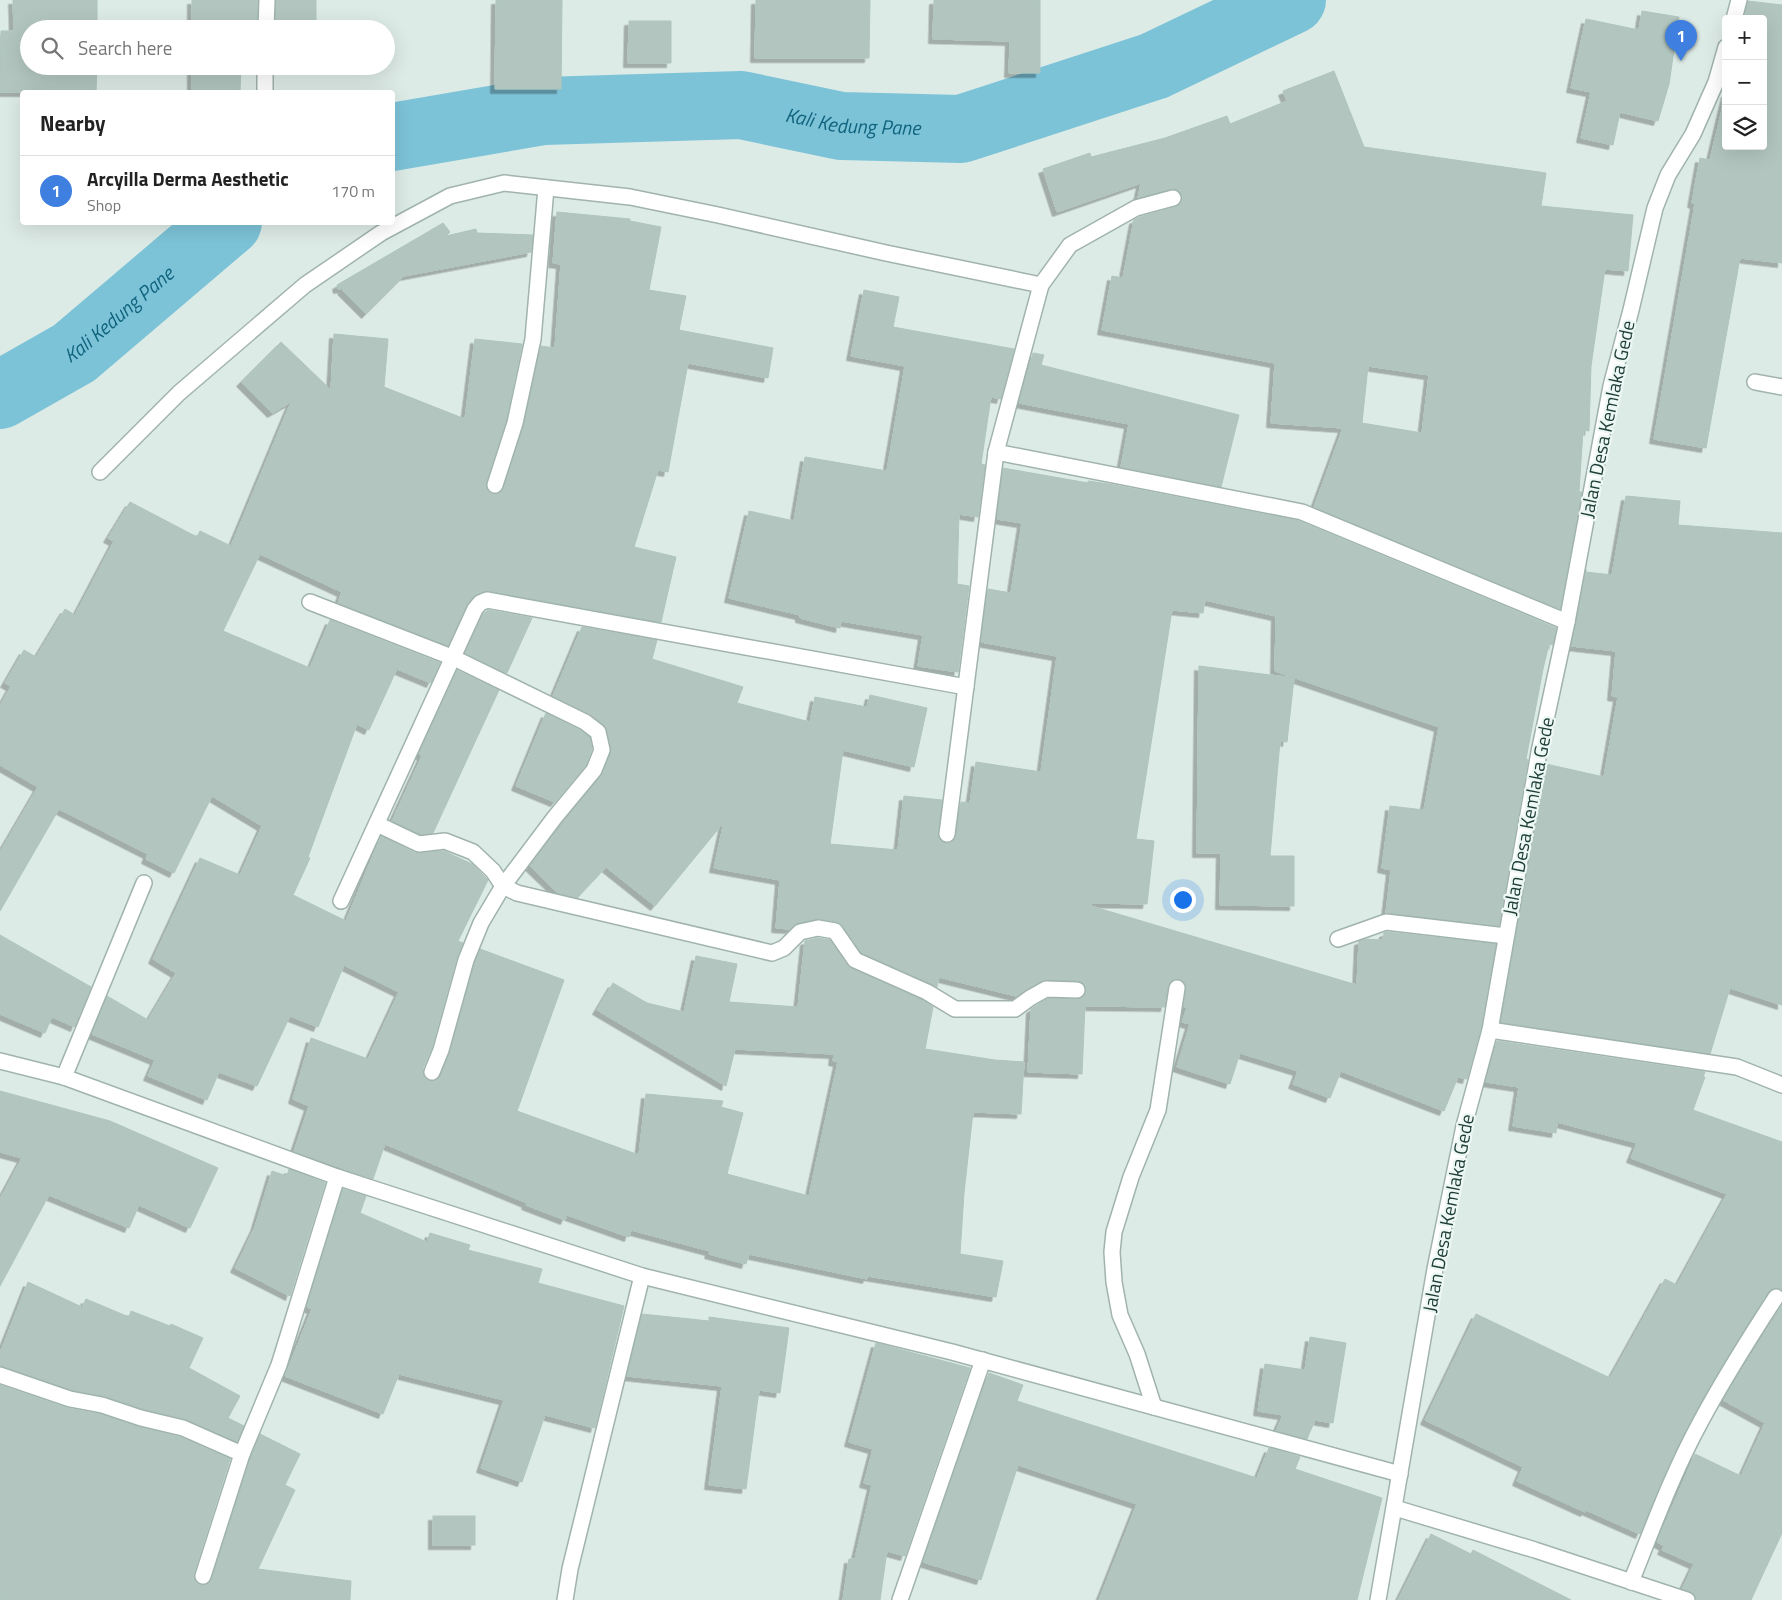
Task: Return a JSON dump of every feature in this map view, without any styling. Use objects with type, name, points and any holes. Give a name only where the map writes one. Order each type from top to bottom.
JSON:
[{"type":"street","points":[[266,20],[267,0]]},
{"type":"street","points":[[1735,15],[1739,0]]},
{"type":"street","name":"Jalan Desa Kemlaka Gede","points":[[1378,1600],[1435,1268],[1464,1126],[1490,1030],[1539,752],[1567,622],[1611,386],[1655,208],[1668,175],[1693,134],[1716,82],[1722,60]]},
{"type":"street","points":[[265,75],[265,90]]},
{"type":"street","points":[[100,472],[179,393],[297,291],[381,233],[450,196],[504,184],[630,197],[1041,285]]},
{"type":"street","points":[[495,485],[515,423],[533,339],[546,188]]},
{"type":"street","points":[[948,834],[996,452],[1041,285],[1070,245],[1136,208],[1173,198]]},
{"type":"street","points":[[1756,382],[1782,387]]},
{"type":"street","points":[[996,452],[1302,512],[1567,622]]},
{"type":"street","points":[[340,901],[475,610],[480,603],[487,600],[966,686]]},
{"type":"street","points":[[310,602],[454,658],[586,722],[598,732],[602,750],[594,770],[555,817],[503,886],[482,923],[466,960],[441,1050],[432,1072]]},
{"type":"street","points":[[377,824],[420,844],[444,841],[473,852],[493,871],[503,886],[517,893],[772,953],[784,948],[800,932],[818,928],[835,932],[855,960],[927,992],[955,1009],[1015,1009],[1046,989],[1077,990]]},
{"type":"street","points":[[64,1077],[144,883]]},
{"type":"street","points":[[1338,939],[1386,922],[1506,936]]},
{"type":"street","points":[[1154,1407],[1137,1354],[1120,1315],[1114,1282],[1112,1252],[1114,1232],[1131,1177],[1158,1110],[1177,988]]},
{"type":"street","points":[[1490,1030],[1737,1067],[1782,1085]]},
{"type":"street","points":[[0,1061],[64,1077],[337,1177],[642,1276],[983,1360],[1400,1474]]},
{"type":"street","points":[[203,1576],[242,1454],[279,1365],[337,1177]]},
{"type":"street","points":[[565,1600],[570,1569],[642,1276]]},
{"type":"street","points":[[1632,1582],[1666,1493],[1700,1422],[1737,1358],[1776,1297]]},
{"type":"street","points":[[900,1600],[983,1360]]},
{"type":"street","points":[[0,1374],[70,1399],[102,1405],[141,1418],[183,1428],[242,1454]]},
{"type":"street","points":[[1395,1508],[1535,1550],[1687,1600]]},
{"type":"building","points":[[13,0],[97,0],[97,20],[20,20],[20,75],[97,75],[96,90],[20,90],[20,92],[0,92],[1,31],[14,31]]},
{"type":"building","points":[[192,0],[258,0],[257,20],[192,20]]},
{"type":"building","points":[[276,0],[316,0],[316,20],[275,20]]},
{"type":"building","points":[[496,0],[562,0],[561,89],[495,89]]},
{"type":"building","points":[[756,0],[870,0],[869,58],[755,58]]},
{"type":"building","points":[[934,0],[1040,0],[1040,73],[1009,73],[1010,41],[933,39]]},
{"type":"building","points":[[1748,1],[1782,5],[1782,263],[1740,258],[1706,448],[1654,439],[1695,204],[1692,203],[1700,158],[1710,160],[1722,110],[1722,150],[1767,150],[1767,15],[1745,15]]},
{"type":"building","points":[[1642,11],[1679,17],[1669,84],[1658,121],[1620,112],[1613,145],[1581,138],[1591,92],[1571,88],[1586,19],[1639,30]]},
{"type":"building","points":[[629,21],[671,21],[671,63],[628,63]]},
{"type":"building","points":[[1334,71],[1364,147],[1546,173],[1541,206],[1633,215],[1628,271],[1605,269],[1591,366],[1589,431],[1583,430],[1579,492],[1582,492],[1560,609],[1314,507],[1343,428],[1271,423],[1275,363],[1102,330],[1112,276],[1123,278],[1134,220],[1176,207],[1182,201],[1182,195],[1176,189],[1171,189],[1138,198],[1141,183],[1057,212],[1043,169],[1090,153],[1091,157],[1165,138],[1227,116],[1230,124],[1287,101],[1283,91]],"holes":[[[1368,366],[1429,375],[1422,433],[1362,423]]]},
{"type":"building","points":[[192,75],[241,75],[240,90],[192,90]]},
{"type":"building","points":[[557,212],[630,219],[630,221],[661,227],[649,290],[686,296],[679,330],[773,348],[768,378],[688,363],[668,472],[658,470],[634,547],[676,557],[661,622],[488,591],[476,595],[468,603],[448,646],[338,603],[342,592],[260,554],[223,631],[310,668],[330,620],[440,663],[431,683],[397,669],[369,730],[357,724],[308,857],[310,858],[293,895],[346,921],[381,836],[415,853],[444,851],[472,864],[488,880],[458,941],[463,943],[457,957],[432,1047],[423,1068],[425,1078],[434,1081],[441,1076],[450,1053],[480,949],[564,980],[517,1111],[639,1155],[646,1094],[723,1101],[721,1107],[743,1113],[727,1174],[809,1196],[838,1062],[833,1061],[834,1054],[735,1049],[726,1086],[597,1010],[613,983],[647,1003],[684,1012],[696,956],[737,964],[729,1002],[798,1007],[805,941],[818,938],[830,940],[851,968],[923,1000],[933,1007],[925,1049],[995,1060],[1024,1062],[1021,1114],[973,1112],[964,1193],[960,1254],[1003,1261],[996,1297],[868,1276],[867,1279],[749,1254],[746,1264],[709,1254],[710,1251],[631,1230],[629,1237],[567,1215],[565,1220],[385,1144],[373,1179],[294,1151],[309,1106],[293,1099],[311,1038],[368,1059],[399,992],[344,965],[318,1027],[290,1016],[257,1086],[219,1072],[207,1100],[148,1076],[155,1060],[92,1034],[107,996],[148,1020],[176,973],[153,959],[200,858],[240,875],[262,826],[212,796],[174,873],[146,859],[148,854],[59,809],[0,911],[0,852],[38,787],[0,765],[0,706],[11,686],[5,683],[24,650],[36,657],[65,609],[75,615],[114,541],[108,538],[130,502],[197,537],[200,531],[231,546],[291,402],[272,413],[241,382],[281,342],[331,390],[334,334],[388,339],[384,387],[465,419],[475,339],[522,344],[506,421],[486,483],[488,491],[492,494],[501,492],[504,488],[524,425],[541,346],[555,348],[561,264],[553,263]]},
{"type":"building","points":[[443,223],[450,232],[446,236],[476,229],[477,233],[533,235],[531,252],[404,276],[366,314],[342,290],[345,288],[338,289],[337,285]]},
{"type":"building","points":[[864,290],[899,297],[893,327],[1014,349],[1001,399],[991,397],[981,464],[985,465],[978,517],[959,514],[957,584],[969,586],[958,672],[918,666],[923,635],[841,621],[840,628],[800,618],[800,615],[729,598],[749,511],[794,521],[805,457],[887,471],[905,366],[851,356]]},
{"type":"building","points":[[1033,353],[1044,355],[1041,365],[1239,415],[1221,487],[1121,467],[1129,424],[1019,403]]},
{"type":"building","points":[[1003,468],[1088,483],[1088,481],[1109,484],[1299,521],[1556,628],[1553,645],[1549,644],[1543,669],[1526,759],[1528,760],[1499,926],[1386,913],[1391,870],[1382,868],[1390,806],[1424,810],[1439,727],[1275,671],[1276,616],[1205,600],[1203,613],[1172,610],[1136,839],[1154,841],[1147,904],[1092,903],[1091,906],[1357,985],[1359,941],[1365,939],[1383,940],[1384,933],[1387,932],[1496,944],[1481,1028],[1467,1079],[1458,1077],[1444,1111],[1341,1071],[1330,1098],[1293,1084],[1298,1071],[1240,1053],[1230,1084],[1177,1067],[1190,1024],[1182,1022],[1187,1007],[1184,1007],[1186,989],[1183,981],[1178,979],[1173,979],[1169,983],[1165,1007],[1085,1006],[1082,1074],[1028,1072],[1031,1009],[1048,998],[1081,998],[1086,991],[1082,982],[1046,980],[1016,996],[939,977],[937,987],[861,952],[843,926],[837,922],[816,919],[798,923],[790,929],[776,928],[780,880],[714,868],[724,822],[655,906],[606,867],[577,898],[558,893],[530,866],[562,823],[601,776],[611,753],[607,730],[604,725],[589,714],[553,696],[582,627],[657,640],[652,659],[743,687],[737,703],[810,722],[815,697],[867,707],[870,695],[927,708],[914,767],[843,750],[830,844],[898,850],[904,796],[942,800],[938,837],[942,842],[950,843],[956,835],[961,802],[970,803],[976,762],[1041,772],[1057,656],[981,642],[988,589],[1011,593],[1022,523],[997,519]]},
{"type":"building","points":[[1626,496],[1680,501],[1678,525],[1782,533],[1782,1005],[1730,988],[1710,1054],[1501,1022],[1546,764],[1604,777],[1618,697],[1612,696],[1616,651],[1571,646],[1586,569],[1586,572],[1612,575]]},
{"type":"building","points":[[488,610],[532,618],[507,673],[465,653],[483,614]]},
{"type":"building","points":[[1199,666],[1294,678],[1287,742],[1280,741],[1270,856],[1294,856],[1294,906],[1220,905],[1221,853],[1197,853]]},
{"type":"building","points":[[457,670],[499,690],[433,833],[421,834],[392,821],[422,756],[419,754]]},
{"type":"building","points":[[546,713],[590,737],[592,749],[586,765],[555,802],[516,786]]},
{"type":"building","points":[[0,935],[91,987],[75,1027],[52,1017],[45,1033],[0,1014]]},
{"type":"building","points":[[1497,1041],[1705,1072],[1703,1077],[1705,1077],[1693,1110],[1782,1142],[1782,1290],[1776,1288],[1768,1292],[1711,1384],[1673,1456],[1640,1534],[1586,1510],[1585,1512],[1517,1481],[1523,1467],[1425,1420],[1476,1314],[1610,1378],[1665,1279],[1677,1285],[1727,1194],[1631,1158],[1637,1143],[1557,1122],[1556,1133],[1513,1126],[1519,1087],[1486,1082]]},
{"type":"building","points":[[0,1091],[110,1121],[218,1168],[190,1228],[139,1205],[129,1228],[49,1195],[0,1286],[0,1199],[22,1158],[0,1152]]},
{"type":"building","points":[[289,1169],[325,1183],[290,1296],[235,1268],[255,1227],[272,1171],[287,1176]]},
{"type":"building","points":[[343,1189],[366,1196],[360,1213],[427,1242],[430,1233],[470,1245],[468,1250],[542,1269],[538,1283],[624,1306],[595,1428],[545,1415],[522,1482],[481,1468],[504,1400],[399,1374],[383,1414],[285,1376],[312,1309],[307,1307]]},
{"type":"building","points":[[28,1282],[82,1307],[86,1299],[129,1317],[131,1311],[170,1326],[171,1324],[203,1338],[189,1368],[240,1396],[228,1418],[244,1426],[237,1442],[185,1419],[144,1409],[104,1396],[72,1390],[0,1366],[0,1353]]},
{"type":"building","points":[[1782,1305],[1782,1533],[1751,1600],[1696,1600],[1694,1593],[1682,1589],[1694,1564],[1662,1550],[1664,1546],[1657,1542],[1695,1454],[1741,1476],[1765,1423],[1723,1400]]},
{"type":"building","points":[[642,1314],[709,1321],[709,1317],[789,1328],[780,1393],[759,1390],[746,1489],[709,1485],[722,1386],[627,1376]]},
{"type":"building","points":[[1310,1337],[1346,1343],[1333,1423],[1315,1420],[1307,1439],[1276,1431],[1283,1415],[1258,1411],[1265,1364],[1305,1370]]},
{"type":"building","points":[[876,1343],[970,1368],[905,1556],[887,1551],[880,1600],[843,1600],[849,1559],[855,1559],[872,1485],[864,1483],[873,1449],[849,1442]]},
{"type":"building","points":[[989,1373],[1023,1385],[1017,1401],[1257,1478],[1269,1448],[1300,1457],[1295,1469],[1382,1498],[1357,1600],[1099,1600],[1137,1504],[1018,1465],[981,1580],[923,1562]]},
{"type":"building","points":[[0,1385],[67,1408],[100,1414],[139,1427],[180,1437],[230,1459],[194,1573],[196,1582],[201,1585],[209,1583],[212,1579],[260,1434],[300,1454],[285,1485],[295,1490],[258,1569],[351,1581],[350,1600],[0,1600]]},
{"type":"building","points":[[433,1516],[475,1516],[475,1545],[433,1545]]},
{"type":"building","points":[[1431,1534],[1471,1554],[1473,1550],[1571,1600],[1398,1600]]},
{"type":"waterway","name":"Kali Kedung Pane","points":[[395,136],[543,111],[741,105],[841,126],[961,129],[1154,66],[1292,0]]},
{"type":"waterway","name":"Kali Kedung Pane","points":[[0,395],[74,353],[224,225]]},
{"type":"place","name":"Arcyilla Derma Aesthetic","points":[[1681,61]]}]
